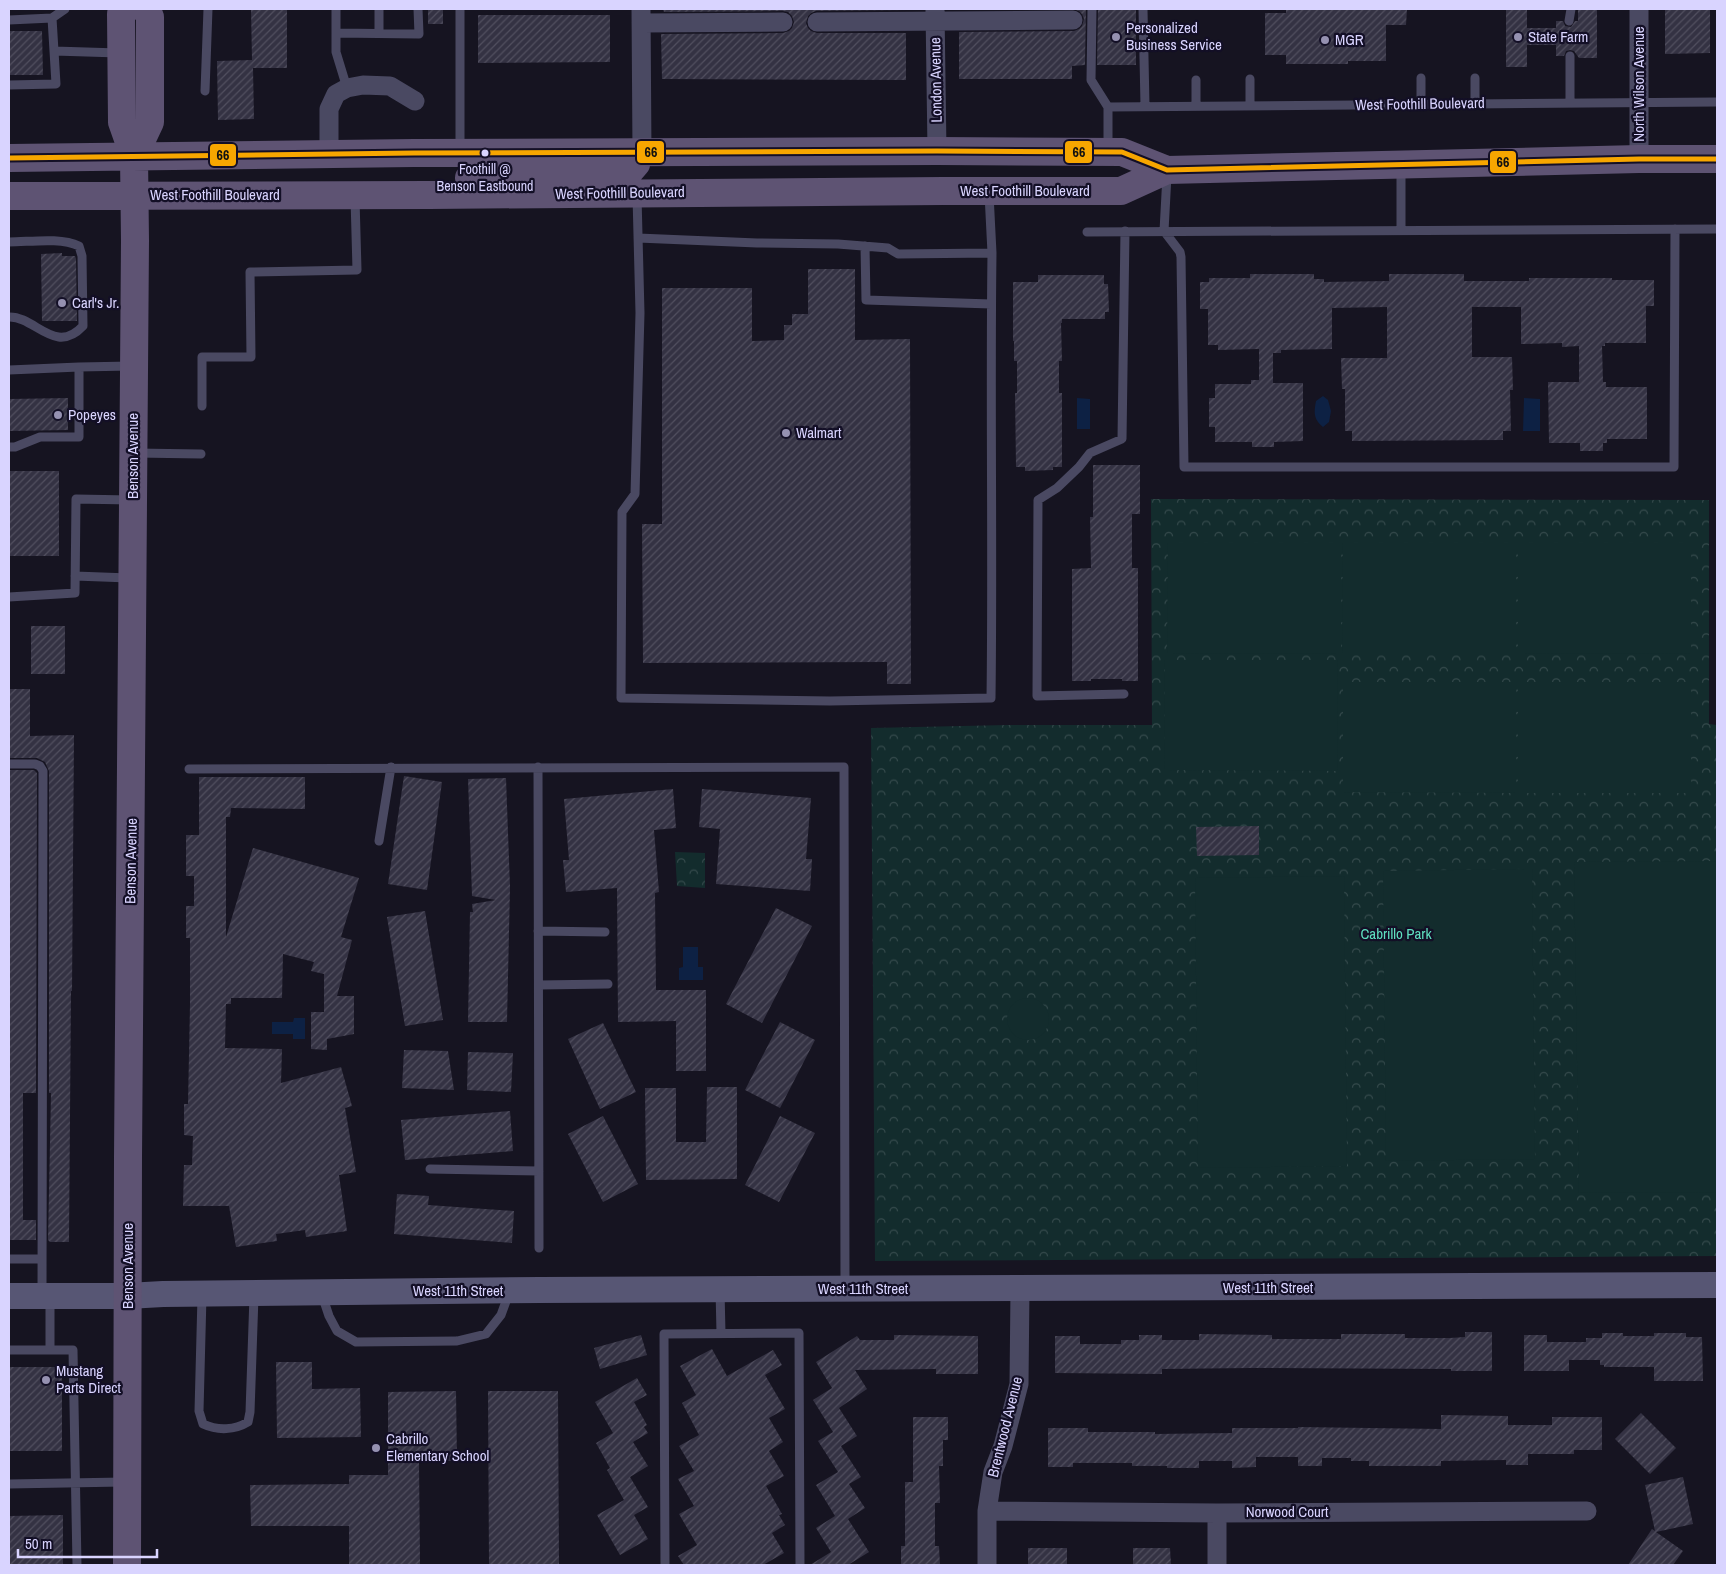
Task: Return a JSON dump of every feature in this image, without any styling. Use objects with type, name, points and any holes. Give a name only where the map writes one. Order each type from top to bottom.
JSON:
[{"type":"main road","name":"Benson Avenue","points":[[126,9],[122,14],[122,122],[134,156],[135,195],[127,1296],[127,1565]]},
{"type":"main road","name":"Benson Avenue","points":[[134,156],[150,122],[150,17],[146,9]]},
{"type":"main road","name":"West Foothill Boulevard","points":[[9,158],[781,151],[1122,152],[1167,170],[1639,159],[1717,159]]},
{"type":"main road","points":[[637,193],[648,173],[676,169],[745,168],[781,151]]},
{"type":"main road","points":[[989,190],[996,173],[1012,167],[1082,165],[1108,152]]},
{"type":"main road","points":[[429,195],[471,178],[630,170],[639,162],[642,153]]},
{"type":"main road","name":"West Foothill Boulevard","points":[[9,196],[429,195],[989,190],[1121,191],[1167,170]]},
{"type":"street","name":"North Wilson Avenue","points":[[1639,9],[1639,159]]},
{"type":"street","points":[[818,22],[935,15],[1073,20]]},
{"type":"street","name":"London Avenue","points":[[935,15],[937,151]]},
{"type":"street","points":[[642,153],[641,16],[783,22]]},
{"type":"street","points":[[330,154],[329,108],[336,94],[347,88],[363,85],[390,86],[416,101]]},
{"type":"street","name":"West 11th Street","points":[[9,1296],[127,1296],[321,1292],[1717,1285]]},
{"type":"street","name":"Brentwood Avenue","points":[[986,1565],[987,1511],[993,1472],[1003,1446],[1019,1384],[1020,1289]]},
{"type":"street","name":"Norwood Court","points":[[987,1511],[1217,1513],[1587,1512]]},
{"type":"street","points":[[1216,1565],[1217,1513]]},
{"type":"lane","points":[[9,20],[52,18],[65,9]]},
{"type":"lane","points":[[205,91],[208,9]]},
{"type":"lane","points":[[336,9],[336,52],[347,88]]},
{"type":"lane","points":[[379,9],[379,33]]},
{"type":"lane","points":[[336,33],[418,34],[418,9]]},
{"type":"lane","points":[[460,9],[460,153]]},
{"type":"lane","points":[[1092,9],[1091,80],[1108,107],[1108,152]]},
{"type":"lane","points":[[1143,9],[1145,106]]},
{"type":"lane","points":[[1569,21],[1571,9]]},
{"type":"lane","points":[[9,85],[56,84],[52,18]]},
{"type":"lane","points":[[54,50],[122,53]]},
{"type":"lane","points":[[1570,56],[1570,102]]},
{"type":"lane","points":[[1421,78],[1421,104]]},
{"type":"lane","points":[[1475,103],[1476,78]]},
{"type":"lane","points":[[1250,79],[1250,105]]},
{"type":"lane","points":[[1196,80],[1196,106]]},
{"type":"lane","name":"West Foothill Boulevard","points":[[1108,107],[1717,102]]},
{"type":"lane","points":[[1401,165],[1401,230]]},
{"type":"lane","points":[[1167,170],[1164,231],[1181,256],[1184,467],[1674,467],[1675,229]]},
{"type":"lane","points":[[637,193],[640,313],[635,494],[622,512],[621,698],[830,701],[991,698],[992,254],[989,190]]},
{"type":"lane","points":[[202,406],[202,357],[251,357],[250,272],[357,270],[354,195]]},
{"type":"lane","points":[[1086,232],[1717,229]]},
{"type":"lane","points":[[1124,231],[1122,439],[1090,453],[1079,467],[1057,488],[1038,500],[1037,696],[1124,694]]},
{"type":"lane","points":[[638,238],[838,244],[888,248],[898,254],[992,254]]},
{"type":"lane","points":[[9,242],[62,241],[72,242],[79,246],[82,256],[83,326],[76,334],[64,337],[46,334],[16,316],[9,317]]},
{"type":"lane","points":[[865,246],[866,300],[991,304]]},
{"type":"lane","points":[[9,370],[134,366]]},
{"type":"lane","points":[[9,447],[15,447],[40,437],[79,437],[79,367]]},
{"type":"lane","points":[[134,453],[201,454]]},
{"type":"lane","points":[[9,597],[75,593],[76,499],[133,500]]},
{"type":"lane","points":[[75,576],[132,578]]},
{"type":"lane","points":[[9,764],[36,764],[43,771],[42,1259],[50,1350]]},
{"type":"lane","points":[[379,841],[391,767]]},
{"type":"lane","points":[[538,767],[539,1248]]},
{"type":"lane","points":[[189,768],[844,767],[845,1289]]},
{"type":"lane","points":[[538,931],[604,932]]},
{"type":"lane","points":[[539,985],[608,984]]},
{"type":"lane","points":[[430,1169],[539,1171]]},
{"type":"lane","points":[[9,1259],[42,1259]]},
{"type":"lane","points":[[720,1290],[721,1333]]},
{"type":"lane","points":[[321,1292],[329,1316],[338,1331],[356,1342],[457,1341],[486,1334],[501,1315],[510,1291]]},
{"type":"lane","points":[[202,1293],[199,1411],[203,1424],[212,1428],[238,1428],[248,1422],[250,1412],[254,1294]]},
{"type":"lane","points":[[665,1565],[664,1334],[721,1333],[799,1333],[800,1565]]},
{"type":"lane","points":[[9,1350],[74,1350],[77,1565]]},
{"type":"lane","points":[[9,1484],[127,1482]]},
{"type":"green space","name":"Cabrillo Park","points":[[1151,499],[1709,500],[1709,724],[1717,725],[1717,1256],[875,1261],[871,728],[1007,725],[1152,725]]},
{"type":"green space","points":[[1168,543],[1341,543],[1341,654],[1167,653]]},
{"type":"green space","points":[[1343,543],[1516,543],[1516,654],[1342,654]]},
{"type":"green space","points":[[1518,543],[1691,543],[1691,654],[1518,653]]},
{"type":"green space","points":[[1165,660],[1338,660],[1337,771],[1164,770]]},
{"type":"green space","points":[[1343,682],[1516,682],[1516,793],[1343,792]]},
{"type":"green space","points":[[1518,682],[1691,682],[1691,793],[1518,793]]},
{"type":"green space","points":[[675,852],[705,853],[705,888],[677,886]]},
{"type":"green space","points":[[1717,861],[1717,1192],[1579,1193],[1574,862]]},
{"type":"green space","points":[[1532,869],[1535,1159],[1386,1161],[1383,871]]},
{"type":"green space","points":[[1344,876],[1347,1166],[1198,1168],[1195,878]]},
{"type":"green space","points":[[1032,998],[1040,1001],[1046,1007],[1049,1019],[1046,1031],[1040,1037],[1024,1040],[1016,1037],[1010,1031],[1007,1015],[1010,1007],[1016,1001]]},
{"type":"water","points":[[1323,396],[1328,400],[1331,411],[1329,422],[1323,427],[1317,421],[1315,412],[1316,401]]},
{"type":"water","points":[[1077,398],[1090,399],[1090,429],[1077,429]]},
{"type":"water","points":[[1524,398],[1540,399],[1540,431],[1523,431]]},
{"type":"water","points":[[683,947],[698,947],[698,967],[703,967],[703,980],[679,980],[679,968],[683,967]]},
{"type":"water","points":[[294,1018],[305,1018],[305,1039],[293,1039],[293,1034],[272,1034],[272,1022],[293,1022]]},
{"type":"building","points":[[251,9],[287,9],[287,68],[253,68],[254,119],[218,120],[217,61],[252,60]]},
{"type":"building","points":[[428,9],[443,9],[443,24],[428,24]]},
{"type":"building","points":[[663,9],[906,9],[816,11],[808,16],[806,23],[811,31],[817,33],[906,33],[906,80],[662,79],[661,34],[783,33],[792,28],[794,22],[788,12],[783,11],[664,12]]},
{"type":"building","points":[[1073,9],[1086,9],[1085,65],[1072,66],[1072,79],[959,79],[959,32],[1074,31],[1082,26],[1084,19],[1079,11]]},
{"type":"building","name":"Personalized Business Service","points":[[1098,9],[1136,9],[1136,65],[1097,65]]},
{"type":"building","name":"MGR","points":[[1286,9],[1407,9],[1406,25],[1386,25],[1386,61],[1348,61],[1348,64],[1286,64],[1286,55],[1265,55],[1265,13],[1286,13]]},
{"type":"building","points":[[1506,9],[1527,9],[1527,28],[1556,28],[1556,21],[1563,21],[1565,26],[1571,27],[1575,21],[1578,21],[1578,9],[1597,9],[1597,58],[1579,58],[1574,51],[1570,50],[1566,51],[1564,56],[1556,56],[1556,45],[1527,45],[1527,67],[1506,67]]},
{"type":"building","points":[[1665,9],[1710,9],[1710,53],[1665,54]]},
{"type":"building","points":[[478,15],[610,15],[610,62],[478,63]]},
{"type":"building","points":[[9,31],[42,31],[43,75],[9,75]]},
{"type":"building","name":"Carl's Jr.","points":[[62,253],[62,256],[75,256],[76,259],[77,321],[42,321],[41,254]]},
{"type":"building","name":"Walmart","points":[[808,269],[855,269],[855,340],[910,339],[911,684],[887,684],[887,662],[643,663],[642,524],[662,524],[662,288],[752,288],[752,341],[784,340],[784,325],[792,325],[792,314],[808,314]]},
{"type":"building","points":[[1250,274],[1314,274],[1314,279],[1324,279],[1324,282],[1389,281],[1389,274],[1464,274],[1464,281],[1529,281],[1529,278],[1654,280],[1654,306],[1646,306],[1646,343],[1605,343],[1605,346],[1602,346],[1603,382],[1606,382],[1606,387],[1647,387],[1647,439],[1607,439],[1607,443],[1603,443],[1603,451],[1580,451],[1580,443],[1549,443],[1548,382],[1579,382],[1579,346],[1562,347],[1562,343],[1521,344],[1521,307],[1472,307],[1472,357],[1512,357],[1513,390],[1510,390],[1511,431],[1503,431],[1503,440],[1352,441],[1352,431],[1345,431],[1345,389],[1342,389],[1341,358],[1387,358],[1387,307],[1332,308],[1332,349],[1281,350],[1281,353],[1273,353],[1273,383],[1303,383],[1303,441],[1274,442],[1274,447],[1252,447],[1252,442],[1215,442],[1215,427],[1209,427],[1209,398],[1215,398],[1215,384],[1251,384],[1251,380],[1259,380],[1259,349],[1218,350],[1218,345],[1208,345],[1208,309],[1200,309],[1200,282],[1209,282],[1209,278],[1250,278]]},
{"type":"building","points":[[1038,275],[1104,275],[1104,284],[1108,284],[1109,312],[1105,312],[1105,319],[1062,319],[1062,361],[1059,361],[1059,393],[1062,393],[1062,467],[1053,467],[1053,470],[1025,471],[1025,467],[1016,467],[1015,393],[1017,393],[1017,361],[1014,361],[1013,282],[1038,282]]},
{"type":"building","points":[[68,398],[68,430],[9,431],[9,399]]},
{"type":"building","points":[[1093,465],[1140,465],[1140,514],[1132,514],[1132,568],[1138,568],[1138,681],[1091,679],[1091,681],[1072,681],[1072,569],[1091,568],[1090,517],[1093,517]]},
{"type":"building","points":[[9,471],[59,471],[59,556],[9,556]]},
{"type":"building","points":[[31,626],[65,626],[65,674],[31,674]]},
{"type":"building","points":[[9,689],[30,689],[30,736],[74,735],[69,1242],[50,1242],[48,1240],[51,1093],[49,1093],[49,771],[45,762],[37,758],[9,758]]},
{"type":"building","points":[[9,770],[34,770],[37,773],[36,1093],[23,1093],[23,1220],[36,1220],[36,1240],[9,1240]]},
{"type":"building","points":[[404,776],[442,782],[427,890],[388,884]]},
{"type":"building","points":[[199,777],[305,777],[305,809],[231,808],[230,817],[226,817],[226,937],[253,848],[359,878],[341,937],[352,940],[337,996],[354,996],[354,1034],[327,1039],[327,1050],[311,1049],[311,1012],[324,1012],[324,974],[311,971],[314,962],[283,954],[282,998],[231,998],[231,1004],[226,1004],[225,1048],[282,1049],[281,1083],[341,1067],[352,1106],[345,1108],[356,1172],[339,1175],[347,1231],[306,1237],[305,1230],[276,1234],[277,1241],[236,1247],[229,1206],[183,1206],[184,1165],[192,1165],[193,1136],[184,1135],[184,1104],[188,1104],[190,1004],[190,938],[186,938],[186,906],[194,906],[194,876],[186,876],[186,835],[199,835]]},
{"type":"building","points":[[506,778],[510,887],[507,1022],[468,1022],[470,912],[473,912],[472,904],[496,900],[472,896],[468,779]]},
{"type":"building","points":[[673,789],[676,828],[654,830],[659,892],[655,893],[656,990],[706,990],[706,1071],[676,1071],[676,1021],[618,1022],[617,888],[566,892],[563,860],[569,860],[564,799]]},
{"type":"building","points":[[702,789],[811,798],[806,859],[812,859],[810,891],[716,884],[720,829],[699,827]]},
{"type":"building","points":[[1259,826],[1259,855],[1197,856],[1196,827]]},
{"type":"building","points":[[776,908],[812,926],[762,1023],[726,1004]]},
{"type":"building","points":[[425,911],[443,1020],[405,1026],[387,917]]},
{"type":"building","points":[[780,1022],[815,1040],[780,1108],[745,1090]]},
{"type":"building","points":[[603,1023],[636,1092],[600,1109],[568,1039]]},
{"type":"building","points":[[404,1050],[448,1051],[454,1090],[402,1088]]},
{"type":"building","points":[[468,1052],[513,1053],[511,1092],[467,1090]]},
{"type":"building","points":[[707,1087],[737,1087],[737,1179],[646,1180],[645,1088],[676,1088],[676,1142],[706,1142]]},
{"type":"building","points":[[510,1111],[513,1151],[405,1160],[401,1120]]},
{"type":"building","points":[[603,1116],[638,1184],[603,1202],[568,1134]]},
{"type":"building","points":[[780,1116],[815,1133],[779,1202],[745,1185]]},
{"type":"building","points":[[397,1194],[429,1196],[428,1205],[514,1211],[512,1243],[394,1234]]},
{"type":"building","points":[[1465,1332],[1492,1332],[1492,1371],[1250,1368],[1162,1369],[1162,1374],[1055,1373],[1055,1336],[1080,1336],[1080,1344],[1121,1344],[1121,1340],[1139,1340],[1139,1335],[1162,1335],[1162,1340],[1199,1340],[1199,1334],[1272,1335],[1272,1339],[1341,1339],[1341,1334],[1405,1334],[1405,1338],[1450,1338],[1465,1337]]},
{"type":"building","points":[[1602,1333],[1623,1333],[1623,1336],[1654,1336],[1654,1333],[1686,1333],[1686,1337],[1702,1337],[1703,1381],[1654,1381],[1654,1367],[1604,1367],[1604,1365],[1600,1365],[1600,1360],[1569,1360],[1569,1371],[1524,1371],[1524,1335],[1547,1335],[1547,1342],[1586,1342],[1586,1338],[1602,1338]]},
{"type":"building","points":[[641,1335],[647,1355],[600,1369],[594,1348]]},
{"type":"building","points":[[894,1335],[978,1336],[978,1374],[936,1374],[936,1369],[855,1370],[867,1389],[839,1408],[857,1436],[841,1446],[861,1477],[849,1484],[865,1508],[848,1519],[869,1552],[848,1565],[810,1565],[831,1552],[816,1528],[835,1516],[816,1485],[838,1472],[818,1441],[833,1432],[813,1400],[832,1388],[816,1362],[857,1336],[860,1340],[894,1340]]},
{"type":"building","points":[[712,1349],[727,1376],[773,1350],[782,1365],[765,1375],[785,1409],[769,1418],[783,1442],[769,1451],[784,1476],[766,1486],[782,1514],[779,1515],[785,1525],[772,1533],[784,1553],[763,1565],[684,1565],[678,1556],[697,1545],[679,1514],[694,1506],[678,1479],[694,1471],[679,1446],[699,1435],[682,1403],[696,1395],[680,1366]]},
{"type":"building","points":[[276,1362],[312,1362],[312,1389],[360,1388],[361,1437],[277,1438]]},
{"type":"building","points":[[9,1367],[62,1367],[62,1451],[9,1451]]},
{"type":"building","points":[[637,1378],[647,1395],[634,1402],[647,1425],[644,1427],[648,1433],[633,1442],[648,1466],[630,1477],[648,1507],[634,1515],[648,1539],[620,1555],[597,1515],[624,1500],[607,1470],[610,1468],[596,1443],[613,1433],[595,1402]]},
{"type":"building","points":[[456,1391],[457,1461],[419,1461],[420,1565],[349,1565],[349,1526],[251,1526],[250,1485],[349,1484],[349,1475],[388,1475],[388,1392]]},
{"type":"building","points":[[488,1391],[558,1391],[559,1565],[489,1565]]},
{"type":"building","points":[[1641,1413],[1676,1448],[1650,1474],[1615,1439]]},
{"type":"building","points":[[1441,1415],[1508,1416],[1508,1425],[1552,1425],[1552,1417],[1602,1417],[1602,1450],[1574,1450],[1574,1454],[1528,1454],[1528,1465],[1506,1465],[1506,1460],[1441,1461],[1441,1466],[1369,1466],[1369,1461],[1351,1461],[1351,1458],[1322,1458],[1322,1466],[1298,1466],[1298,1457],[1256,1457],[1256,1467],[1232,1468],[1232,1461],[1199,1461],[1199,1468],[1132,1466],[1132,1463],[1073,1463],[1073,1467],[1048,1467],[1048,1428],[1088,1428],[1088,1432],[1155,1432],[1155,1434],[1232,1433],[1232,1428],[1441,1429]]},
{"type":"building","points":[[913,1417],[948,1417],[948,1440],[943,1440],[943,1466],[939,1466],[940,1503],[935,1503],[935,1546],[939,1546],[940,1565],[901,1565],[901,1546],[905,1546],[905,1482],[913,1482]]},
{"type":"building","points":[[1683,1477],[1693,1524],[1656,1532],[1683,1551],[1673,1565],[1628,1565],[1652,1529],[1655,1531],[1645,1485]]},
{"type":"building","points":[[63,1515],[63,1565],[9,1565],[9,1516]]},
{"type":"building","points":[[1028,1548],[1067,1548],[1067,1565],[1028,1565]]},
{"type":"building","points":[[1133,1548],[1170,1548],[1171,1565],[1133,1565]]},
{"type":"transit line","name":"66","points":[[9,158],[414,153],[1122,152],[1167,170],[1639,159],[1717,159]]},
{"type":"place","name":"Personalized Business Service","points":[[1116,37]]},
{"type":"place","name":"State Farm","points":[[1518,37]]},
{"type":"place","name":"MGR","points":[[1325,40]]},
{"type":"place","name":"Foothill @ Benson Eastbound","points":[[485,153]]},
{"type":"place","name":"Carl's Jr.","points":[[62,303]]},
{"type":"place","name":"Popeyes","points":[[58,415]]},
{"type":"place","name":"Walmart","points":[[786,433]]},
{"type":"place","name":"Mustang Parts Direct","points":[[46,1380]]},
{"type":"place","name":"Cabrillo Elementary School","points":[[376,1448]]}]
